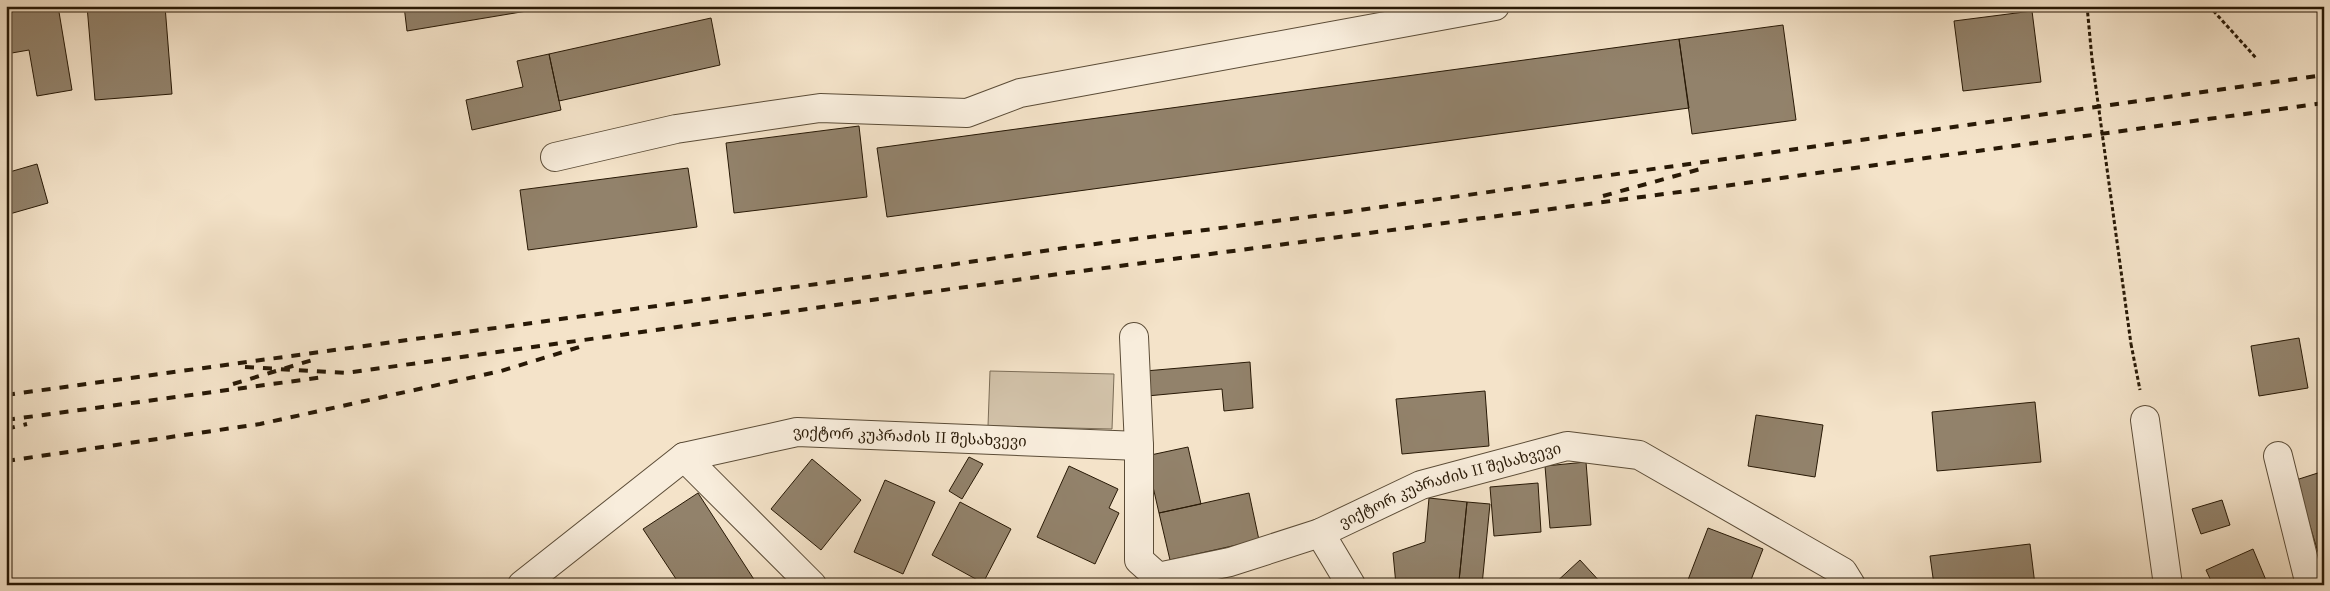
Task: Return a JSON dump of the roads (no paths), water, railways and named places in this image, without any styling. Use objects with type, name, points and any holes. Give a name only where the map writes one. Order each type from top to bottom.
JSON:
[{"type":"street","points":[[554,157],[676,129],[820,108],[967,113],[1020,93],[1495,6]]},
{"type":"street","name":"ვიქტორ კუპრაძის II შესახვევი","points":[[1134,337],[1139,446],[1139,560],[1158,578],[1230,562],[1320,533],[1421,485],[1567,446],[1639,454],[1843,572],[1851,585]]},
{"type":"street","points":[[2146,420],[2168,585]]},
{"type":"street","name":"ვიქტორ კუპრაძის II შესახვევი","points":[[684,458],[797,432],[1139,446]]},
{"type":"street","points":[[2278,456],[2310,585]]},
{"type":"street","points":[[522,585],[684,458],[812,585]]},
{"type":"street","points":[[1320,533],[1351,585]]},
{"type":"railway","points":[[6,395],[868,277],[1064,248],[1346,212],[2324,75]]},
{"type":"railway","points":[[245,367],[346,373],[1059,274],[1702,189],[2324,103]]},
{"type":"railway","points":[[1603,196],[1704,168]]},
{"type":"railway","points":[[6,461],[260,424],[501,371],[586,345]]},
{"type":"railway","points":[[233,384],[319,358]]},
{"type":"railway","points":[[6,420],[324,377]]},
{"type":"railway","points":[[6,429],[27,424]]}]
